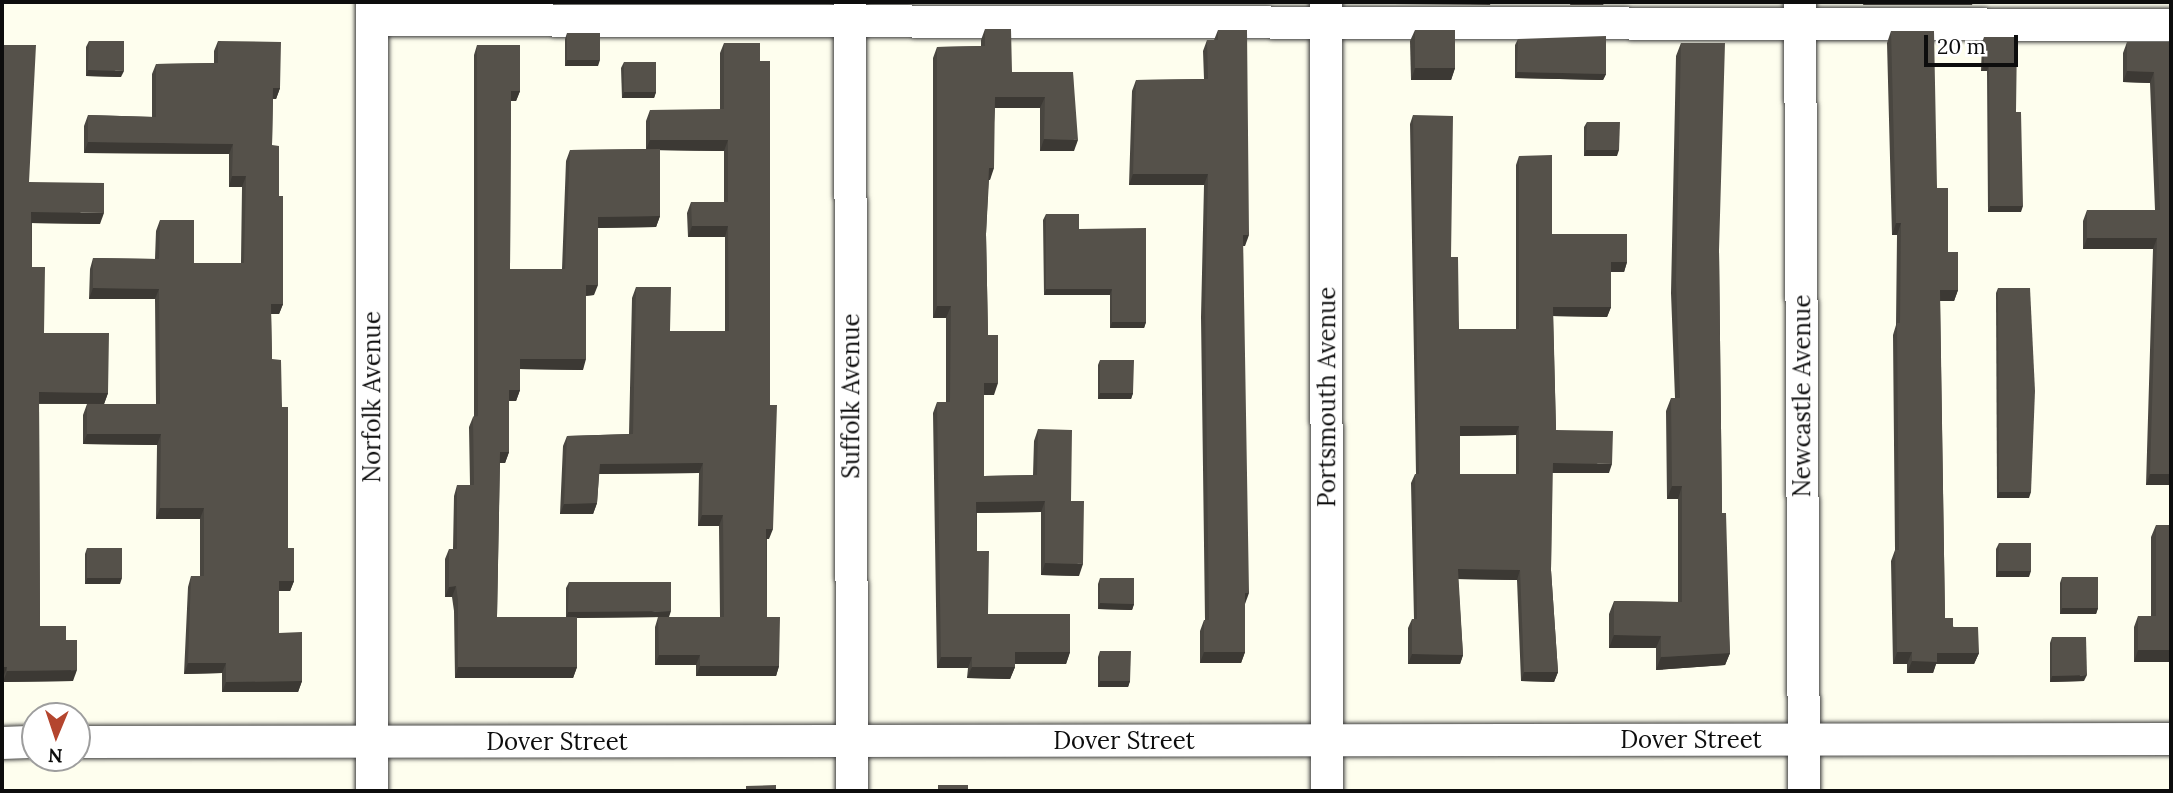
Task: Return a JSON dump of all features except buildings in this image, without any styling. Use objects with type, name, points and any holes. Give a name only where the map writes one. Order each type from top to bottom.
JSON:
[{"type":"street","points":[[372,11],[1800,13],[2171,25]]},
{"type":"street","name":"Norfolk Avenue","points":[[372,11],[372,791]]},
{"type":"street","name":"Suffolk Avenue","points":[[850,12],[852,791]]},
{"type":"street","name":"Portsmouth Avenue","points":[[1326,12],[1327,791]]},
{"type":"street","name":"Newcastle Avenue","points":[[1800,13],[1804,791]]},
{"type":"street","name":"Dover Street","points":[[91,743],[2171,739]]},
{"type":"street","points":[[2,743],[21,743]]}]
